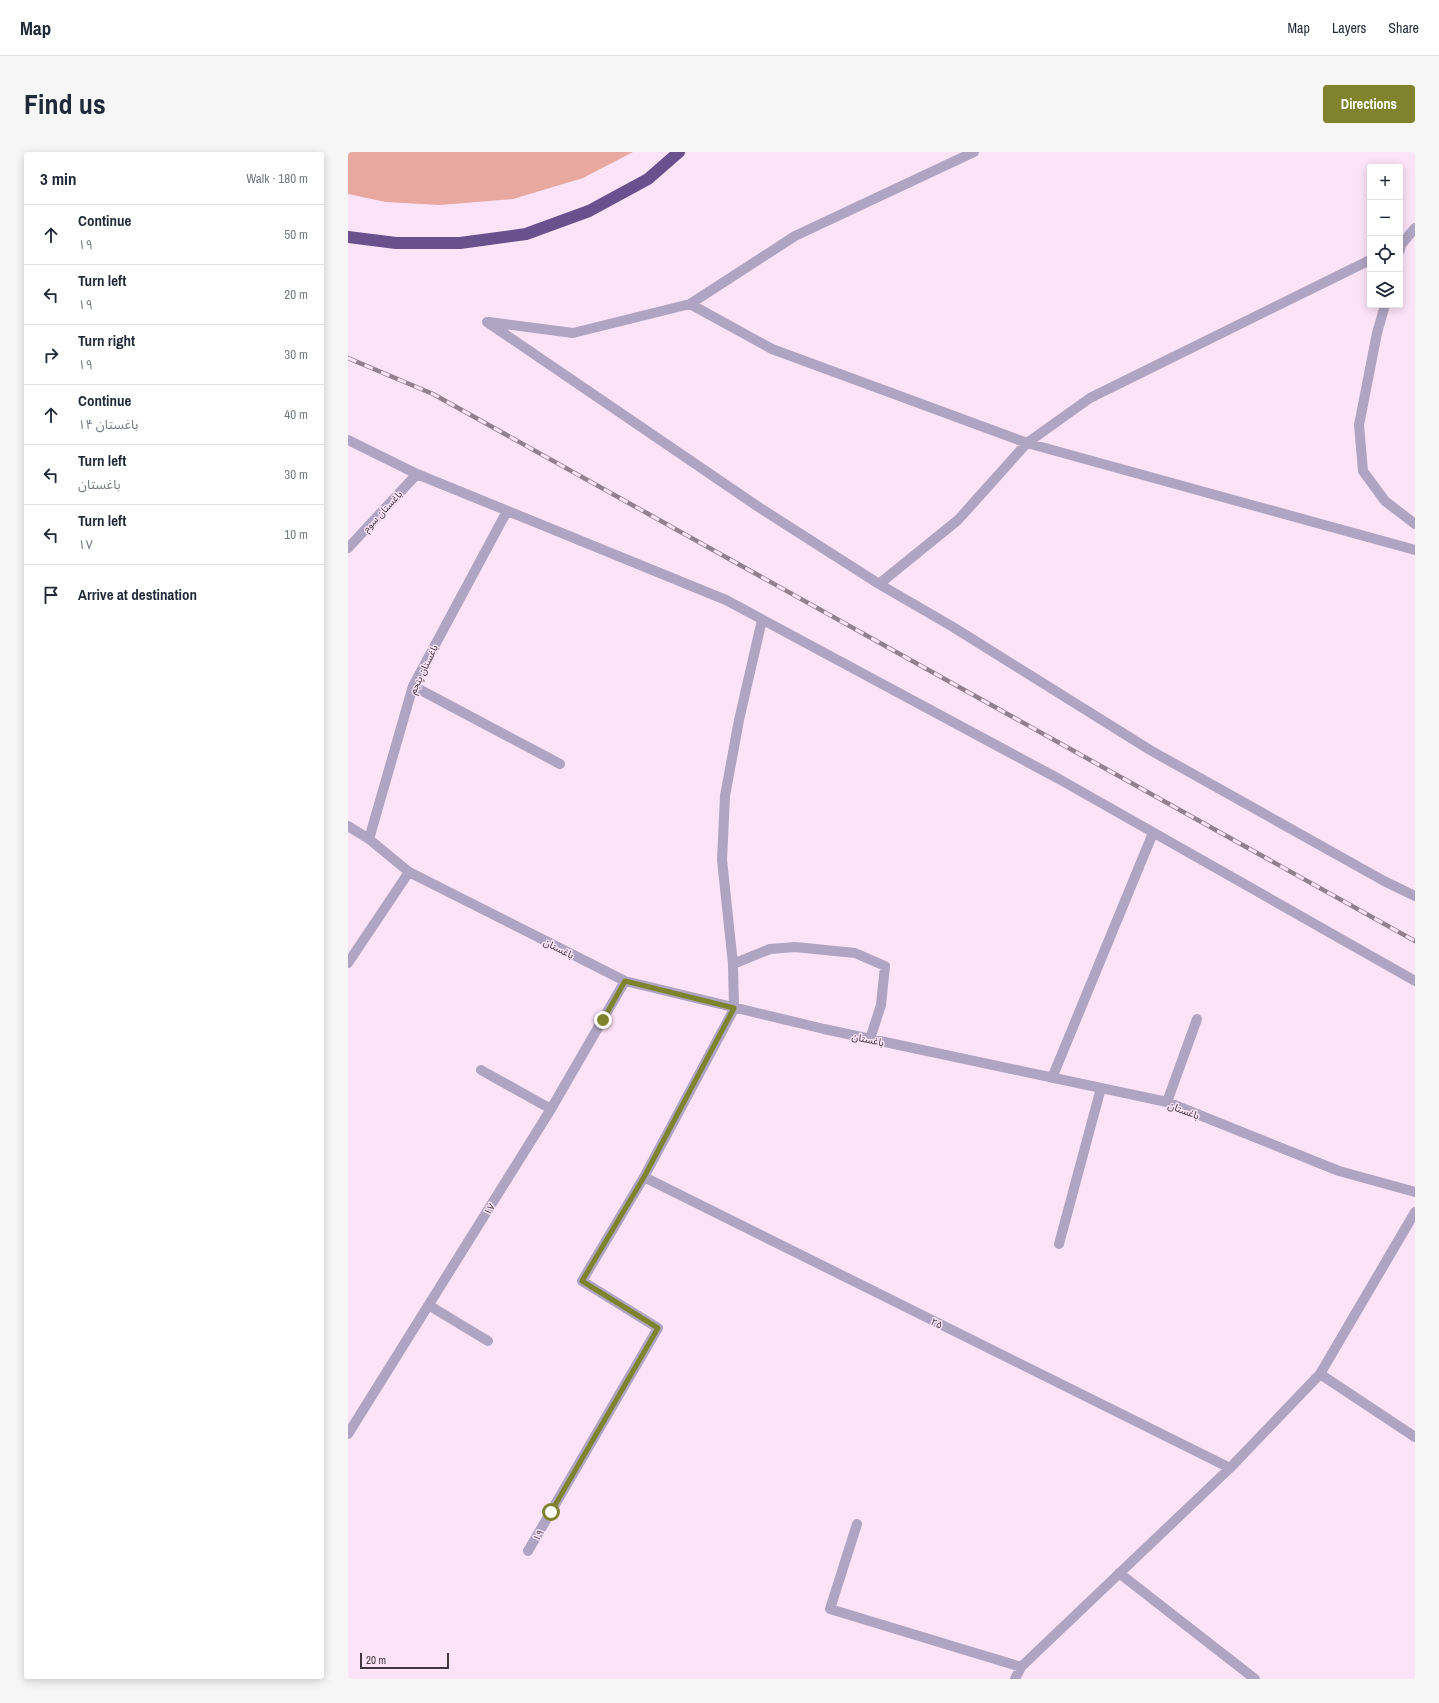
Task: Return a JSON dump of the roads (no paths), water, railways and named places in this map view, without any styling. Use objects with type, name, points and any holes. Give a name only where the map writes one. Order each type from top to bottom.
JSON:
[{"type":"highway","points":[[348,237],[396,243],[460,243],[526,234],[589,211],[648,178],[679,152]]},
{"type":"street","points":[[974,152],[795,236],[690,304],[573,333],[487,322],[757,506],[879,584],[973,639],[1150,750],[1415,896]]},
{"type":"street","points":[[1403,243],[1415,228]]},
{"type":"street","points":[[879,584],[958,520],[1027,442],[1090,398],[1367,261]]},
{"type":"street","points":[[690,304],[772,349],[1027,442],[1415,550]]},
{"type":"street","points":[[1384,308],[1377,333],[1359,425],[1362,471],[1385,501],[1415,524]]},
{"type":"street","points":[[351,443],[417,474],[726,600],[1060,779],[1152,833],[1237,879],[1415,981]]},
{"type":"street","name":"باغستان سوم","points":[[348,548],[417,474]]},
{"type":"street","name":"باغستان پنجم","points":[[369,839],[412,686],[507,511]]},
{"type":"street","points":[[644,1177],[734,1008],[733,964],[722,860],[725,796],[739,720],[762,620]]},
{"type":"street","points":[[412,686],[560,764]]},
{"type":"street","name":"باغستان","points":[[348,826],[369,839],[409,872],[625,981],[870,1039],[1167,1102],[1339,1171],[1415,1192]]},
{"type":"street","points":[[1052,1078],[1152,833]]},
{"type":"street","points":[[348,964],[409,872]]},
{"type":"street","points":[[733,964],[770,949],[795,947],[855,953],[885,966],[880,1005],[870,1039]]},
{"type":"street","name":"۱۷","points":[[348,1434],[430,1306],[551,1109],[625,981]]},
{"type":"street","points":[[1167,1102],[1198,1019]]},
{"type":"street","points":[[480,1070],[551,1109]]},
{"type":"street","points":[[1059,1244],[1101,1088]]},
{"type":"street","name":"۲۵","points":[[644,1177],[1230,1468]]},
{"type":"street","name":"۱۹","points":[[528,1551],[658,1328],[582,1281],[644,1177]]},
{"type":"street","points":[[1015,1679],[1021,1667],[1230,1468],[1320,1374],[1415,1212]]},
{"type":"street","points":[[430,1306],[488,1341]]},
{"type":"street","points":[[1320,1374],[1415,1437]]},
{"type":"street","points":[[858,1524],[830,1609],[1021,1667]]},
{"type":"street","points":[[1119,1573],[1255,1679]]},
{"type":"railway","points":[[348,358],[433,394],[1415,941]]}]
